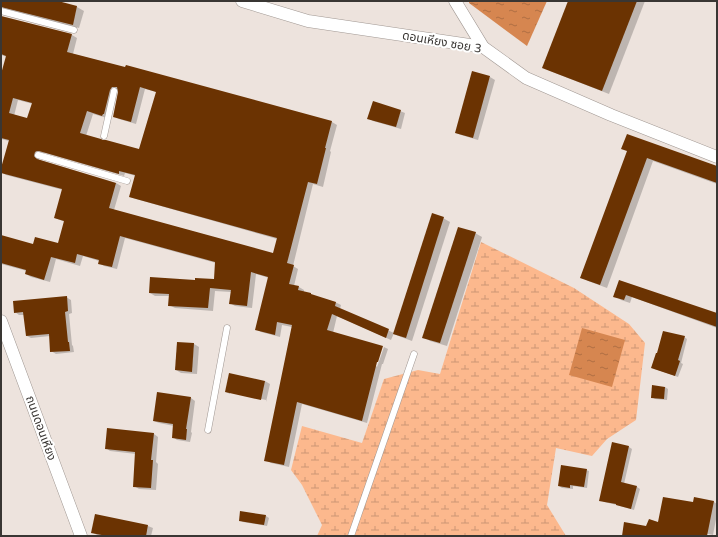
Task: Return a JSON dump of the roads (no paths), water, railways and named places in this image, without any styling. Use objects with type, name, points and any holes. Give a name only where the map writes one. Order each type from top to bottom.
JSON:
[{"type":"street","name":"ดอนเหียง ซอย 3","points":[[242,1],[308,21],[483,47],[526,78],[611,115],[717,157]]},
{"type":"street","points":[[455,1],[483,47]]},
{"type":"street","name":"ถนนดอนเหียง","points":[[1,321],[81,536]]},
{"type":"lane","points":[[1,10],[74,30]]},
{"type":"lane","points":[[104,136],[114,91]]},
{"type":"lane","points":[[38,155],[127,180]]},
{"type":"lane","points":[[208,430],[227,328]]},
{"type":"lane","points":[[352,536],[414,354]]},
{"type":"water","points":[[469,1],[547,1],[527,46],[469,3]]},
{"type":"water","points":[[582,328],[625,340],[612,387],[569,375]]}]
